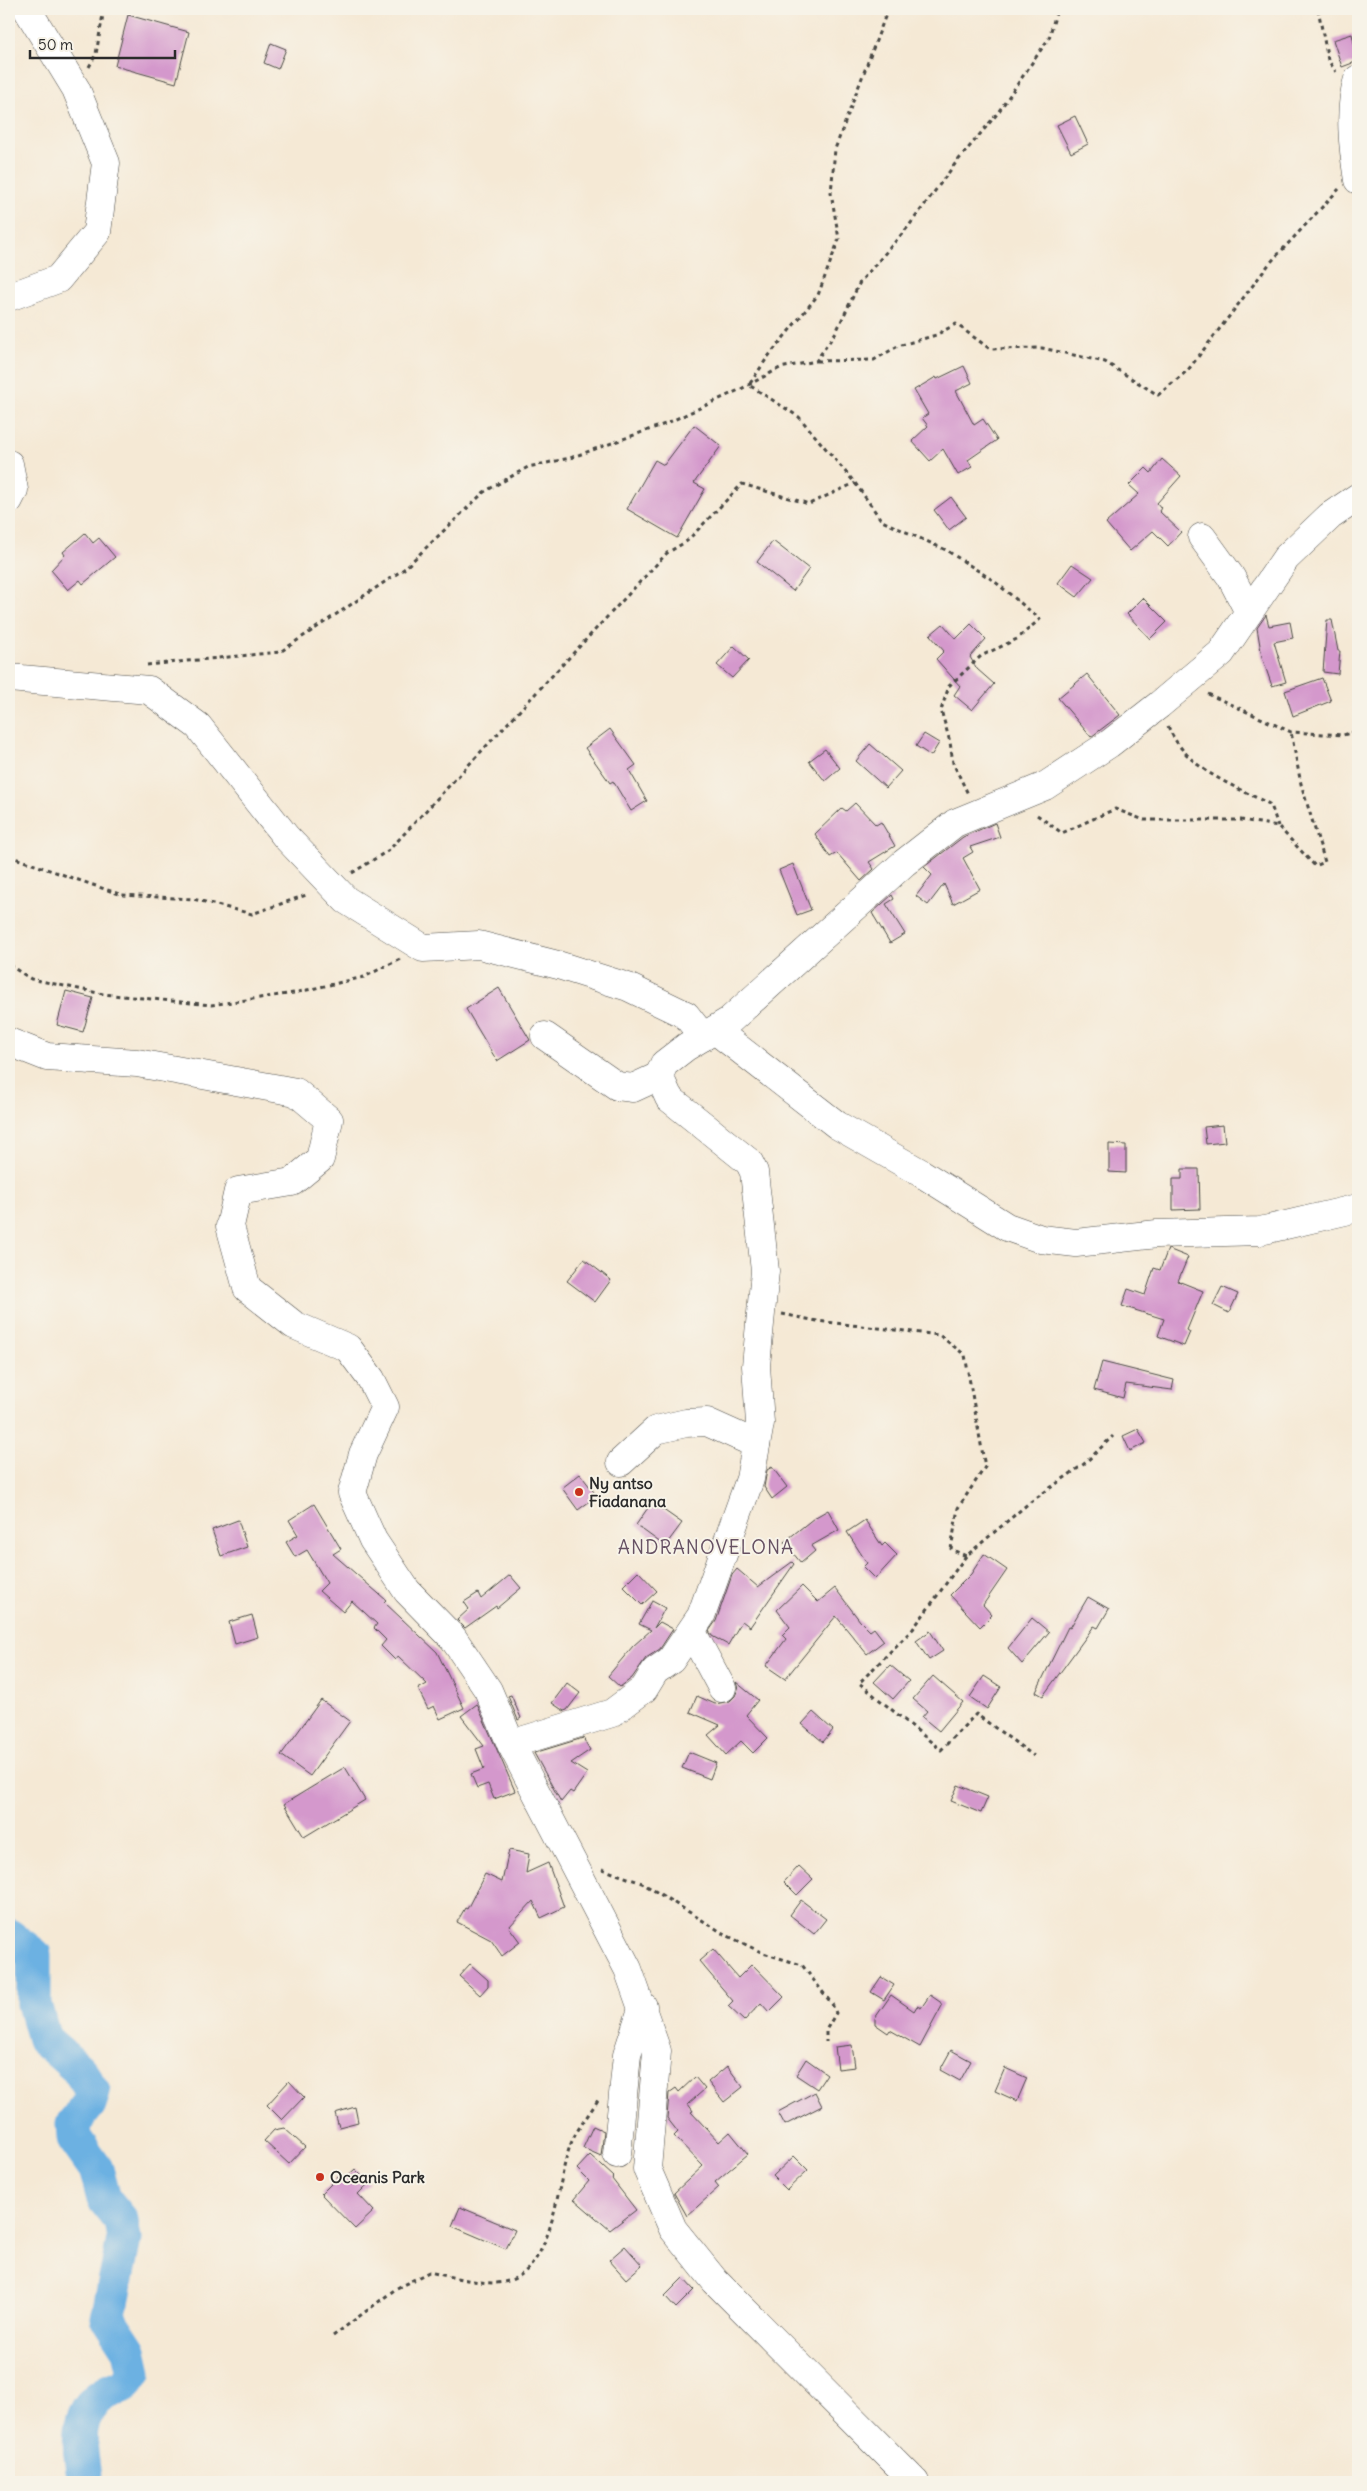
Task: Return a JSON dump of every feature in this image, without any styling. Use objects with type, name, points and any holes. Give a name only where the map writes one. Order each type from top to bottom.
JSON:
[{"type":"street","points":[[9,297],[58,279],[97,232],[106,163],[76,89],[27,9]]},
{"type":"street","points":[[1356,87],[1358,175]]},
{"type":"street","points":[[9,464],[14,490],[9,500]]},
{"type":"street","points":[[511,1744],[612,1713],[644,1689],[655,1671],[671,1660],[692,1632],[701,1616],[750,1479],[760,1423],[756,1366],[765,1271],[754,1172],[749,1162],[669,1098],[660,1076],[664,1064],[686,1047],[729,1021],[904,863],[955,824],[1045,786],[1110,744],[1159,705],[1221,653],[1286,558],[1330,516],[1358,497]]},
{"type":"street","points":[[1202,537],[1231,577],[1249,612]]},
{"type":"street","points":[[9,678],[149,690],[198,726],[286,837],[346,900],[423,948],[479,945],[602,979],[628,988],[686,1016],[837,1125],[920,1173],[1007,1227],[1042,1238],[1076,1243],[1157,1234],[1260,1231],[1358,1208]]},
{"type":"street","points":[[545,1036],[616,1086],[634,1088],[660,1076]]},
{"type":"street","points":[[9,1042],[47,1057],[137,1063],[296,1092],[329,1120],[320,1159],[292,1182],[238,1191],[230,1226],[247,1288],[294,1325],[348,1348],[371,1379],[385,1407],[363,1454],[352,1493],[373,1540],[402,1584],[453,1638],[488,1690],[511,1744],[628,1969],[643,2006],[656,2051],[647,2169],[673,2229],[715,2281],[915,2482]]},
{"type":"street","points":[[621,1462],[656,1430],[686,1423],[707,1422],[756,1444]]},
{"type":"street","points":[[692,1632],[722,1688]]},
{"type":"street","points":[[618,2154],[627,2055],[643,2006]]},
{"type":"path","points":[[76,89],[96,54],[104,9]]},
{"type":"path","points":[[749,385],[767,358],[818,295],[839,239],[831,192],[835,149],[888,9]]},
{"type":"path","points":[[816,361],[836,332],[860,282],[997,114],[1049,38],[1057,9]]},
{"type":"path","points":[[1318,9],[1328,60],[1356,87]]},
{"type":"path","points":[[145,665],[280,652],[404,569],[484,492],[528,467],[570,458],[665,424],[749,385],[780,368],[816,361],[874,360],[898,346],[936,335],[956,324],[990,350],[1042,348],[1105,362],[1158,395],[1188,370],[1270,263],[1358,175]]},
{"type":"path","points":[[749,385],[799,417],[855,484],[882,521],[946,550],[994,581],[1040,619],[1017,639],[981,656],[949,686],[941,710],[950,742],[953,763],[968,794],[985,810]]},
{"type":"path","points":[[9,856],[122,895],[193,900],[252,914],[332,886],[389,850],[667,553],[687,541],[742,484],[809,504],[855,484]]},
{"type":"path","points":[[1186,682],[1291,732],[1343,735],[1358,731]]},
{"type":"path","points":[[1159,705],[1175,742],[1195,765],[1220,780],[1271,805],[1278,826],[1315,866],[1325,862],[1301,784],[1291,732]]},
{"type":"path","points":[[1031,811],[1062,833],[1115,809],[1144,820],[1241,820],[1278,826]]},
{"type":"path","points":[[9,964],[31,979],[103,994],[211,1005],[294,993],[364,977],[423,948]]},
{"type":"path","points":[[762,1309],[817,1321],[939,1335],[965,1355],[985,1467],[958,1508],[951,1549],[966,1556]]},
{"type":"path","points":[[1034,1756],[976,1714],[941,1750],[859,1683],[913,1628],[966,1556],[1029,1503],[1084,1464],[1113,1436]]},
{"type":"path","points":[[573,1860],[642,1883],[726,1935],[763,1953],[802,1965],[832,2004],[836,2013],[826,2030],[826,2042]]},
{"type":"path","points":[[333,2336],[397,2288],[429,2272],[465,2280],[504,2282],[526,2272],[548,2235],[569,2148],[600,2097]]},
{"type":"building","points":[[128,15],[189,32],[176,83],[115,66]]},
{"type":"building","points":[[1352,34],[1358,61],[1342,67],[1333,40]]},
{"type":"building","points":[[271,43],[286,49],[278,69],[264,63]]},
{"type":"building","points":[[1075,116],[1088,144],[1071,153],[1057,125]]},
{"type":"building","points":[[964,366],[972,383],[956,391],[974,425],[983,419],[997,440],[968,460],[972,467],[958,475],[943,449],[930,461],[912,441],[928,426],[922,418],[928,414],[914,390],[936,377],[937,379]]},
{"type":"building","points":[[694,425],[721,446],[694,483],[705,489],[677,538],[627,509],[655,460],[664,465]]},
{"type":"building","points":[[1162,459],[1181,476],[1157,503],[1161,508],[1159,511],[1181,532],[1168,546],[1153,531],[1130,551],[1106,523],[1139,494],[1129,485],[1146,468],[1151,473]]},
{"type":"building","points":[[951,497],[966,517],[949,530],[934,510]]},
{"type":"building","points":[[85,533],[93,543],[99,538],[115,557],[83,584],[80,580],[68,590],[51,570],[65,555],[63,552]]},
{"type":"building","points":[[773,541],[809,569],[793,591],[757,562]]},
{"type":"building","points":[[1072,564],[1093,578],[1077,597],[1058,583]]},
{"type":"building","points":[[1143,598],[1167,622],[1150,639],[1127,614]]},
{"type":"building","points":[[1266,615],[1269,626],[1290,622],[1293,638],[1274,642],[1286,682],[1272,686],[1262,657],[1257,628]]},
{"type":"building","points":[[1327,620],[1332,620],[1338,651],[1340,651],[1338,674],[1323,672]]},
{"type":"building","points":[[943,624],[956,639],[971,624],[986,639],[970,657],[977,669],[994,684],[972,710],[954,695],[960,686],[936,659],[944,651],[930,635]]},
{"type":"building","points":[[734,646],[749,660],[732,678],[717,665]]},
{"type":"building","points":[[1087,674],[1120,715],[1091,737],[1058,698]]},
{"type":"building","points":[[1322,678],[1331,701],[1293,716],[1285,691]]},
{"type":"building","points":[[610,729],[636,765],[629,770],[647,801],[631,811],[613,781],[610,783],[585,748]]},
{"type":"building","points":[[924,734],[939,743],[931,756],[916,746]]},
{"type":"building","points":[[870,744],[901,771],[886,788],[856,761]]},
{"type":"building","points":[[825,749],[840,768],[825,781],[809,761]]},
{"type":"building","points":[[855,803],[876,825],[881,822],[895,846],[869,862],[874,869],[861,881],[837,853],[830,857],[815,834],[842,808],[846,811]]},
{"type":"building","points":[[995,823],[1000,837],[970,847],[973,852],[963,858],[980,889],[953,904],[944,884],[928,905],[916,896],[932,875],[924,867],[963,837]]},
{"type":"building","points":[[793,864],[811,910],[797,915],[779,870]]},
{"type":"building","points":[[892,895],[894,899],[886,904],[905,934],[890,943],[872,913]]},
{"type":"building","points":[[499,988],[530,1040],[497,1061],[466,1009]]},
{"type":"building","points":[[66,991],[93,998],[83,1032],[57,1025]]},
{"type":"building","points":[[1223,1125],[1225,1142],[1206,1144],[1204,1127]]},
{"type":"building","points":[[1109,1144],[1126,1145],[1126,1173],[1109,1172]]},
{"type":"building","points":[[1182,1169],[1199,1169],[1200,1209],[1173,1210],[1173,1179],[1182,1179]]},
{"type":"building","points":[[1168,1249],[1188,1257],[1178,1281],[1203,1291],[1187,1330],[1190,1332],[1184,1346],[1158,1336],[1164,1319],[1122,1306],[1128,1289],[1145,1295],[1154,1268],[1160,1270]]},
{"type":"building","points":[[584,1259],[611,1280],[595,1302],[567,1281]]},
{"type":"building","points":[[1222,1287],[1238,1294],[1229,1313],[1213,1305]]},
{"type":"building","points":[[1102,1362],[1174,1380],[1172,1390],[1126,1384],[1123,1398],[1094,1390]]},
{"type":"building","points":[[1138,1429],[1146,1443],[1130,1451],[1123,1436]]},
{"type":"building","points":[[772,1467],[787,1487],[772,1499],[764,1487],[767,1470]]},
{"type":"building","name":"Ny antso Fiadanana","points":[[580,1474],[597,1496],[578,1510],[562,1488]]},
{"type":"building","points":[[652,1502],[682,1523],[665,1546],[636,1525]]},
{"type":"building","points":[[314,1504],[341,1549],[333,1554],[386,1600],[384,1602],[437,1652],[464,1708],[440,1719],[434,1706],[428,1709],[418,1689],[427,1684],[398,1656],[395,1660],[381,1646],[386,1640],[374,1628],[377,1624],[352,1601],[343,1612],[319,1591],[327,1583],[307,1550],[295,1557],[286,1542],[298,1535],[289,1520]]},
{"type":"building","points":[[828,1510],[839,1530],[811,1546],[815,1551],[801,1563],[784,1542],[814,1518]]},
{"type":"building","points":[[238,1520],[247,1547],[221,1556],[212,1530]]},
{"type":"building","points":[[865,1520],[882,1546],[885,1543],[897,1555],[875,1579],[863,1567],[867,1563],[847,1532]]},
{"type":"building","points":[[984,1554],[1007,1570],[983,1605],[992,1615],[980,1627],[950,1595],[971,1574]]},
{"type":"building","points":[[792,1562],[794,1564],[750,1627],[742,1621],[728,1645],[712,1636],[709,1631],[716,1621],[732,1575],[737,1569],[758,1587]]},
{"type":"building","points":[[638,1571],[657,1591],[642,1605],[623,1586]]},
{"type":"building","points":[[510,1575],[521,1588],[497,1608],[496,1606],[465,1628],[457,1620],[469,1609],[464,1602],[478,1593],[481,1599]]},
{"type":"building","points":[[802,1586],[818,1602],[835,1588],[860,1621],[870,1631],[874,1628],[884,1641],[867,1654],[836,1616],[785,1679],[766,1666],[786,1639],[782,1635],[790,1627],[777,1610]]},
{"type":"building","points":[[1088,1597],[1109,1609],[1098,1628],[1094,1626],[1043,1696],[1036,1692],[1068,1627],[1070,1628]]},
{"type":"building","points":[[652,1601],[665,1608],[654,1628],[660,1622],[673,1629],[660,1649],[646,1658],[632,1678],[620,1687],[608,1676],[633,1646],[651,1630],[639,1624]]},
{"type":"building","points":[[252,1615],[258,1637],[235,1644],[229,1622]]},
{"type":"building","points":[[1032,1618],[1049,1632],[1022,1664],[1008,1648]]},
{"type":"building","points":[[930,1631],[943,1651],[929,1660],[916,1641]]},
{"type":"building","points":[[890,1665],[909,1681],[893,1699],[874,1682]]},
{"type":"building","points":[[933,1676],[963,1702],[939,1731],[922,1717],[927,1711],[913,1699]]},
{"type":"building","points":[[984,1676],[1001,1687],[987,1709],[970,1697]]},
{"type":"building","points":[[736,1682],[758,1700],[746,1715],[768,1738],[753,1753],[741,1741],[726,1755],[708,1735],[720,1725],[690,1712],[697,1696],[715,1704],[730,1701],[738,1689]]},
{"type":"building","points":[[567,1683],[580,1693],[567,1710],[564,1711],[552,1703]]},
{"type":"building","points":[[511,1695],[521,1718],[518,1720],[508,1696]]},
{"type":"building","points":[[321,1700],[350,1721],[310,1776],[281,1755]]},
{"type":"building","points":[[477,1704],[515,1791],[494,1799],[488,1784],[477,1788],[471,1774],[484,1769],[476,1749],[484,1746],[461,1716]]},
{"type":"building","points":[[813,1712],[833,1730],[823,1742],[802,1724]]},
{"type":"building","points":[[583,1738],[590,1750],[571,1763],[587,1773],[573,1793],[570,1791],[561,1802],[534,1753]]},
{"type":"building","points":[[689,1752],[716,1763],[710,1779],[682,1768]]},
{"type":"building","points":[[345,1767],[365,1800],[304,1837],[284,1804]]},
{"type":"building","points":[[958,1785],[988,1797],[981,1813],[951,1801]]},
{"type":"building","points":[[509,1850],[529,1854],[526,1873],[548,1863],[564,1907],[541,1918],[533,1901],[509,1927],[520,1942],[502,1956],[491,1940],[457,1922],[465,1908],[467,1909],[485,1874],[502,1882]]},
{"type":"building","points":[[799,1866],[813,1879],[797,1895],[784,1882]]},
{"type":"building","points":[[801,1900],[826,1919],[814,1934],[790,1915]]},
{"type":"building","points":[[713,1949],[738,1978],[752,1964],[784,1997],[769,2012],[761,2003],[744,2021],[728,2006],[733,2001],[699,1961]]},
{"type":"building","points":[[470,1964],[488,1980],[488,1986],[480,1995],[459,1976]]},
{"type":"building","points":[[881,1977],[894,1985],[884,2000],[871,1992]]},
{"type":"building","points":[[891,1995],[914,2011],[917,2006],[921,2008],[930,1995],[943,2004],[920,2047],[890,2030],[888,2033],[875,2024],[875,2018]]},
{"type":"building","points":[[852,2045],[855,2067],[838,2069],[835,2047]]},
{"type":"building","points":[[951,2050],[971,2061],[960,2081],[940,2070]]},
{"type":"building","points":[[806,2059],[827,2074],[817,2089],[796,2075]]},
{"type":"building","points":[[727,2066],[743,2087],[724,2102],[708,2082]]},
{"type":"building","points":[[1005,2068],[1027,2078],[1017,2101],[995,2091]]},
{"type":"building","points":[[695,2077],[705,2089],[688,2104],[693,2111],[691,2112],[719,2142],[730,2132],[748,2154],[715,2182],[719,2187],[687,2216],[674,2193],[703,2166],[674,2136],[678,2132],[667,2118],[669,2093],[676,2088],[679,2092]]},
{"type":"building","points":[[289,2081],[304,2097],[282,2120],[267,2105]]},
{"type":"building","points":[[815,2092],[822,2106],[785,2125],[778,2112]]},
{"type":"building","points":[[355,2107],[358,2122],[339,2127],[335,2113]]},
{"type":"building","points":[[593,2126],[604,2131],[601,2156],[583,2148]]},
{"type":"building","points":[[284,2128],[305,2147],[289,2164],[264,2141],[274,2130]]},
{"type":"building","points":[[590,2155],[614,2177],[612,2179],[636,2210],[610,2230],[574,2199],[589,2181],[577,2169]]},
{"type":"building","points":[[794,2156],[808,2170],[787,2190],[773,2176]]},
{"type":"building","points":[[355,2169],[369,2183],[358,2194],[374,2211],[355,2229],[321,2194],[339,2176],[343,2180]]},
{"type":"building","points":[[460,2207],[515,2230],[506,2249],[452,2226]]},
{"type":"building","points":[[625,2246],[642,2265],[626,2279],[609,2260]]},
{"type":"building","points":[[683,2278],[694,2290],[676,2308],[665,2296]]},
{"type":"waterway","points":[[9,1936],[34,1955],[34,2004],[44,2039],[79,2070],[93,2092],[89,2104],[73,2124],[74,2138],[96,2169],[104,2199],[121,2220],[124,2239],[108,2318],[129,2350],[134,2372],[124,2385],[104,2394],[87,2411],[83,2422],[80,2446],[85,2482]]},
{"type":"place","name":"Ny antso Fiadanana","points":[[579,1492]]},
{"type":"place","name":"Oceanis Park","points":[[320,2177]]},
{"type":"district","name":"ANDRANOVELONA","points":[[706,1547]]}]
